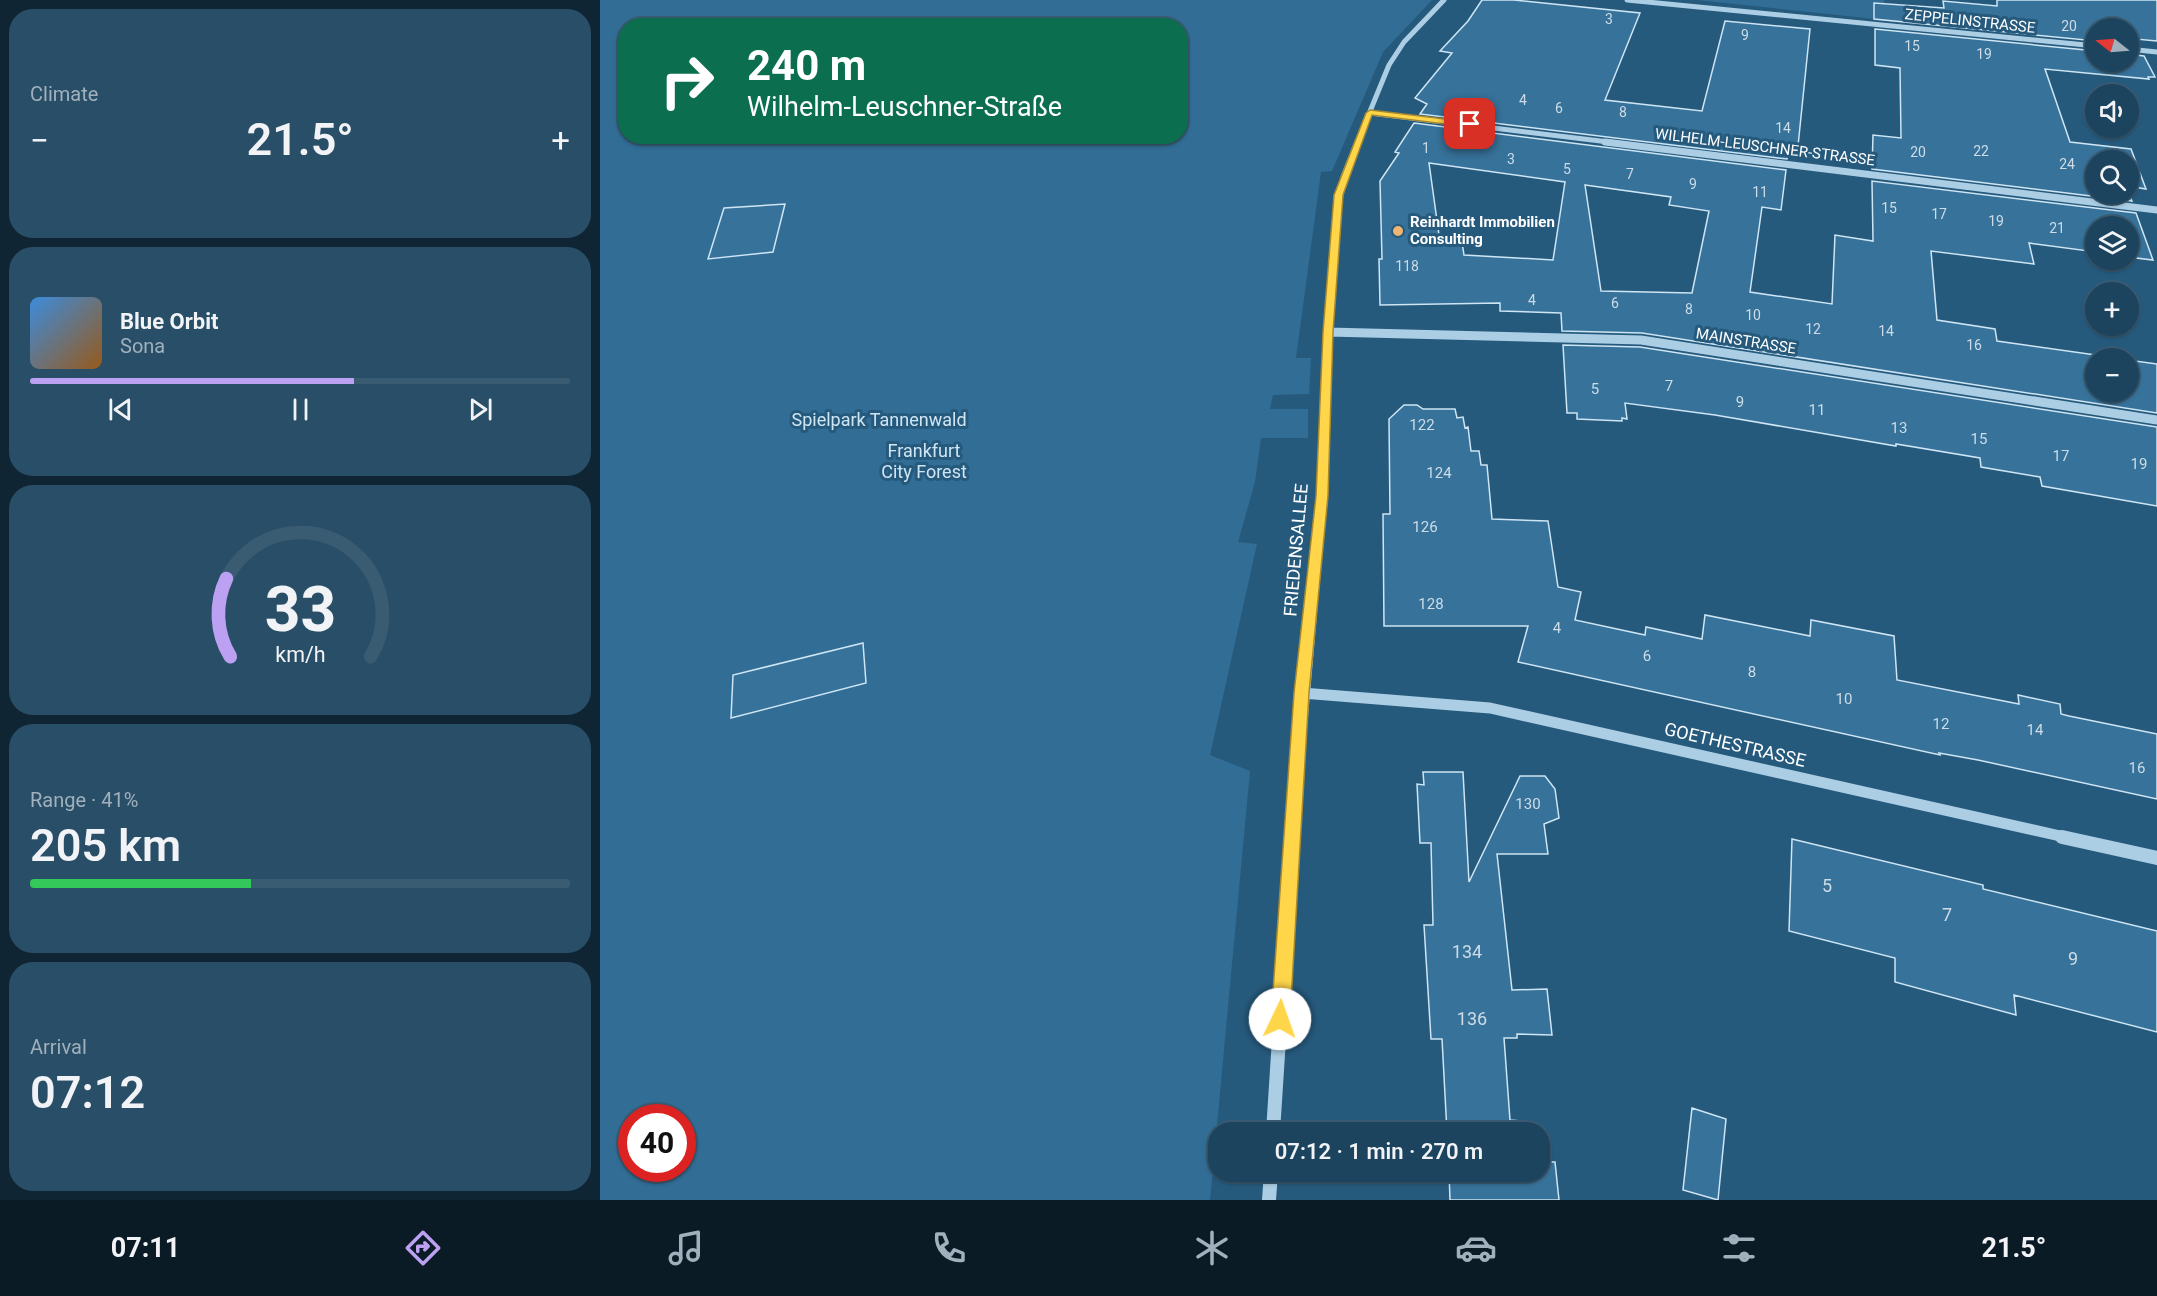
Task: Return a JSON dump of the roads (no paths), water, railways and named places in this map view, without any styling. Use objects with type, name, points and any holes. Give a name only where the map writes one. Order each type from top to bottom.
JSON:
[{"type":"street","name":"FRIEDENSALLEE","points":[[1274,1122],[1302,693],[1322,496],[1328,332],[1339,195],[1395,53],[1443,0]]},
{"type":"street","name":"ZEPPELINSTRASSE","points":[[1627,0],[2085,45]]},
{"type":"street","points":[[2139,50],[2157,52]]},
{"type":"street","name":"WILHELM-LEUSCHNER-STRASSE","points":[[1370,113],[2157,210]]},
{"type":"street","name":"MAINSTRASSE","points":[[1328,332],[1641,340],[2157,420]]},
{"type":"street","name":"GOETHESTRASSE","points":[[1302,693],[1490,708],[2157,858]]},
{"type":"street","points":[[1269,1200],[1270,1182]]},
{"type":"place","name":"Reinhardt Immobilien Consulting","points":[[1398,231]]},
{"type":"park label","name":"Spielpark Tannenwald","points":[[879,420]]},
{"type":"park label","name":"Frankfurt City Forest","points":[[924,461]]}]
